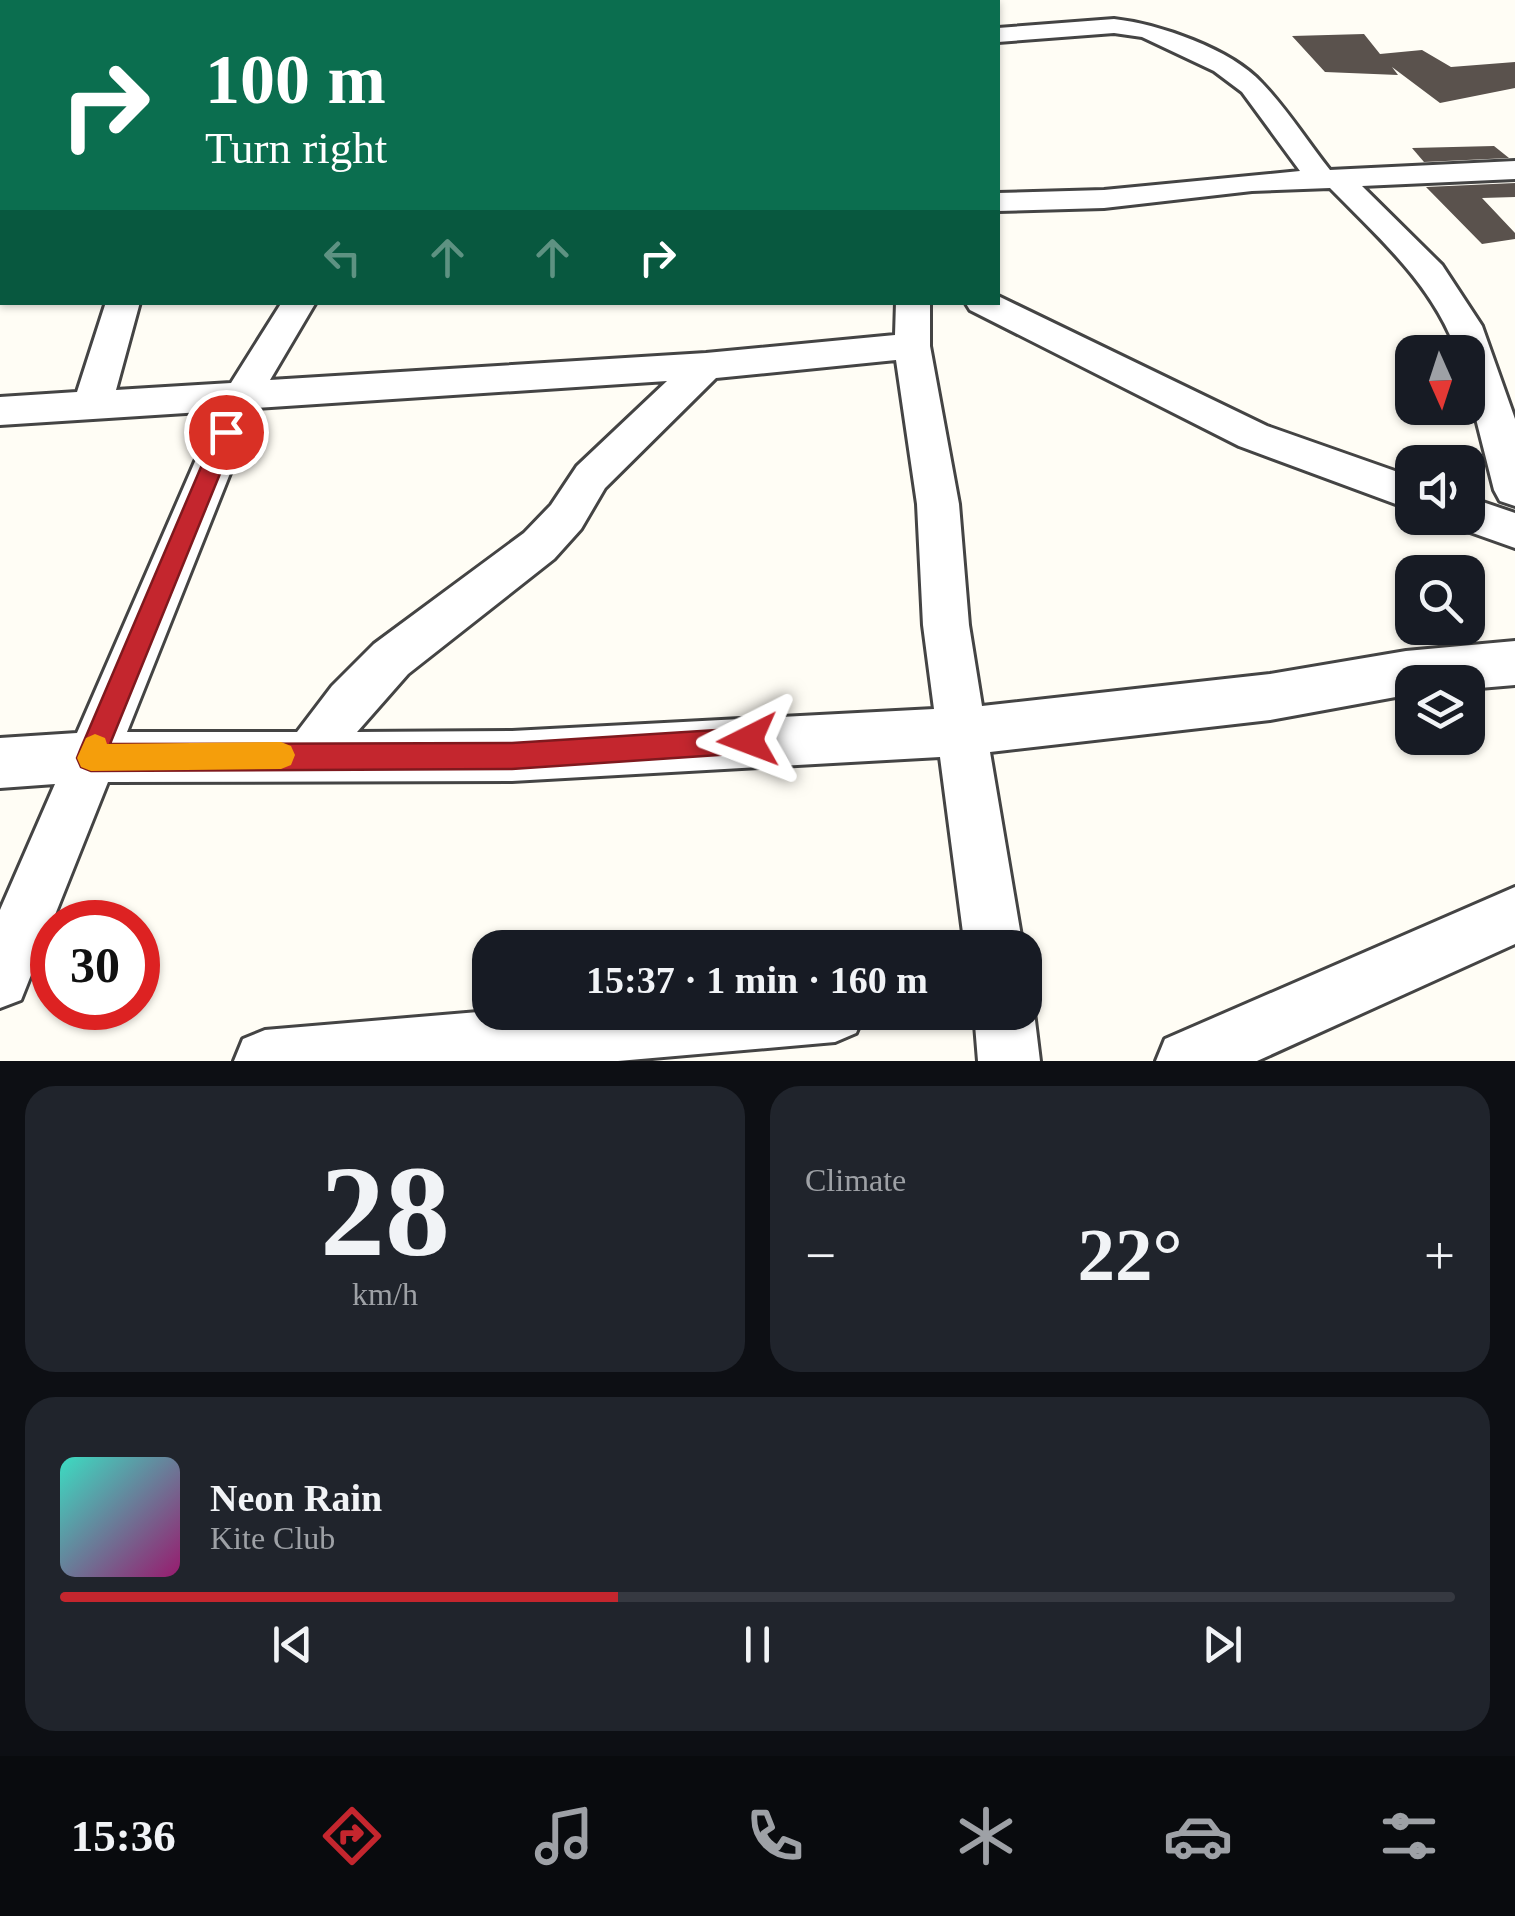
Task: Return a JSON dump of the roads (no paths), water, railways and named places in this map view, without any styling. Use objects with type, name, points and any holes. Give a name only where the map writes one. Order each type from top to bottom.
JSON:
[{"type":"street","points":[[1000,35],[1114,26],[1148,30],[1223,66],[1250,86],[1331,180],[1441,287],[1455,308],[1486,392],[1515,490]]},
{"type":"street","points":[[1000,202],[1515,170]]},
{"type":"street","points":[[92,406],[123,305]]},
{"type":"street","points":[[0,979],[242,396],[297,305]]},
{"type":"street","points":[[988,305],[1237,429],[1395,488]]},
{"type":"street","points":[[0,412],[706,366],[912,324],[938,504],[946,625],[991,930]]},
{"type":"street","points":[[311,755],[349,702],[391,660],[539,546],[566,518],[592,477],[706,366]]},
{"type":"street","points":[[1485,520],[1515,531]]},
{"type":"street","points":[[0,764],[91,758],[512,756],[960,732],[1270,697],[1406,673],[1515,663]]},
{"type":"street","points":[[1187,1061],[1515,915]]},
{"type":"street","points":[[265,1061],[626,1030]]},
{"type":"street","points":[[1006,1030],[1009,1061]]}]
